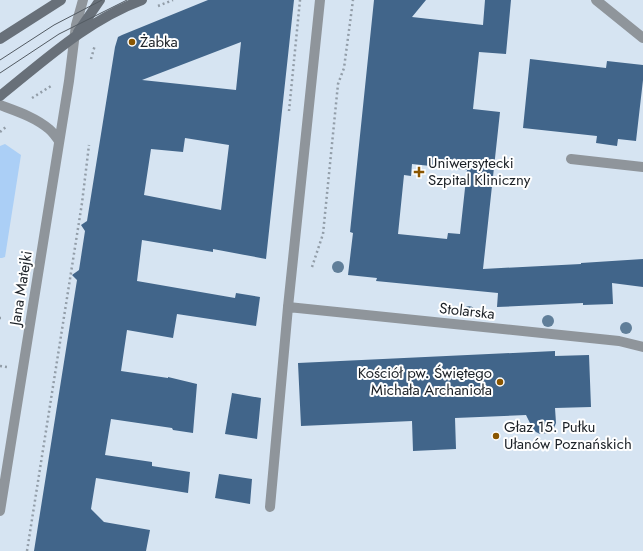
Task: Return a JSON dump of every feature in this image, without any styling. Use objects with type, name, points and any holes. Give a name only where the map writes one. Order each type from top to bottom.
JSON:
[{"type":"street","points":[[0,39],[61,0]]},
{"type":"street","name":"Jana Matejki","points":[[0,511],[69,81],[74,37],[83,0]]},
{"type":"street","points":[[74,37],[100,0]]},
{"type":"street","points":[[0,96],[74,37],[102,18],[142,0]]},
{"type":"street","points":[[270,507],[288,307],[320,0]]},
{"type":"street","points":[[596,0],[643,38]]},
{"type":"street","points":[[0,105],[31,118],[49,129],[59,141]]},
{"type":"street","points":[[570,158],[643,167]]},
{"type":"street","name":"Stolarska","points":[[288,307],[618,341],[643,347]]},
{"type":"path","points":[[311,270],[322,234],[338,84],[344,68],[353,0]]},
{"type":"path","points":[[27,551],[82,203],[89,145]]},
{"type":"shaded area","points":[[5,144],[21,155],[5,257],[0,258],[0,146]]},
{"type":"building","points":[[208,0],[294,0],[266,259],[213,249],[213,252],[142,240],[137,281],[235,298],[236,293],[260,297],[256,326],[177,314],[173,338],[127,330],[121,371],[168,377],[197,384],[193,433],[173,430],[172,428],[111,419],[105,455],[152,462],[152,466],[190,472],[188,493],[96,478],[91,509],[104,522],[150,530],[146,551],[34,551],[77,280],[72,275],[79,270],[85,231],[81,225],[87,221],[115,47],[118,37]],"holes":[[[241,42],[236,90],[142,80]],[[185,138],[229,145],[221,210],[144,195],[151,149],[183,152]]]},
{"type":"building","points":[[374,0],[426,0],[412,17],[483,25],[485,0],[511,0],[506,54],[479,52],[473,109],[500,112],[483,269],[643,259],[643,287],[612,283],[613,304],[583,305],[583,303],[497,307],[498,293],[376,281],[377,278],[348,275],[353,233],[350,232]],"holes":[[[412,164],[467,170],[460,234],[448,233],[447,239],[398,234],[404,175],[411,176]]]},
{"type":"building","points":[[530,59],[606,68],[607,61],[643,65],[643,80],[636,141],[618,139],[617,146],[596,143],[597,136],[523,128]]},
{"type":"building","name":"Kościół pw. Świętego Michała Archanioła","points":[[555,351],[555,356],[589,355],[591,407],[555,408],[556,423],[554,428],[548,433],[540,434],[536,432],[526,415],[455,418],[456,449],[413,451],[412,421],[301,426],[298,363]]},
{"type":"building","points":[[232,393],[261,398],[257,439],[225,434]]},
{"type":"building","points":[[219,474],[252,479],[250,504],[215,498]]},
{"type":"tram line","points":[[0,60],[54,25],[102,0]]},
{"type":"tram line","points":[[0,73],[59,34],[127,0]]},
{"type":"place","name":"Żabka","points":[[132,42]]},
{"type":"place","name":"Uniwersytecki Szpital Kliniczny","points":[[419,172]]},
{"type":"place","name":"Kościół pw. Świętego Michała Archanioła","points":[[500,382]]},
{"type":"place","name":"Głaz 15. Pułku Ułanów Poznańskich","points":[[496,436]]}]
